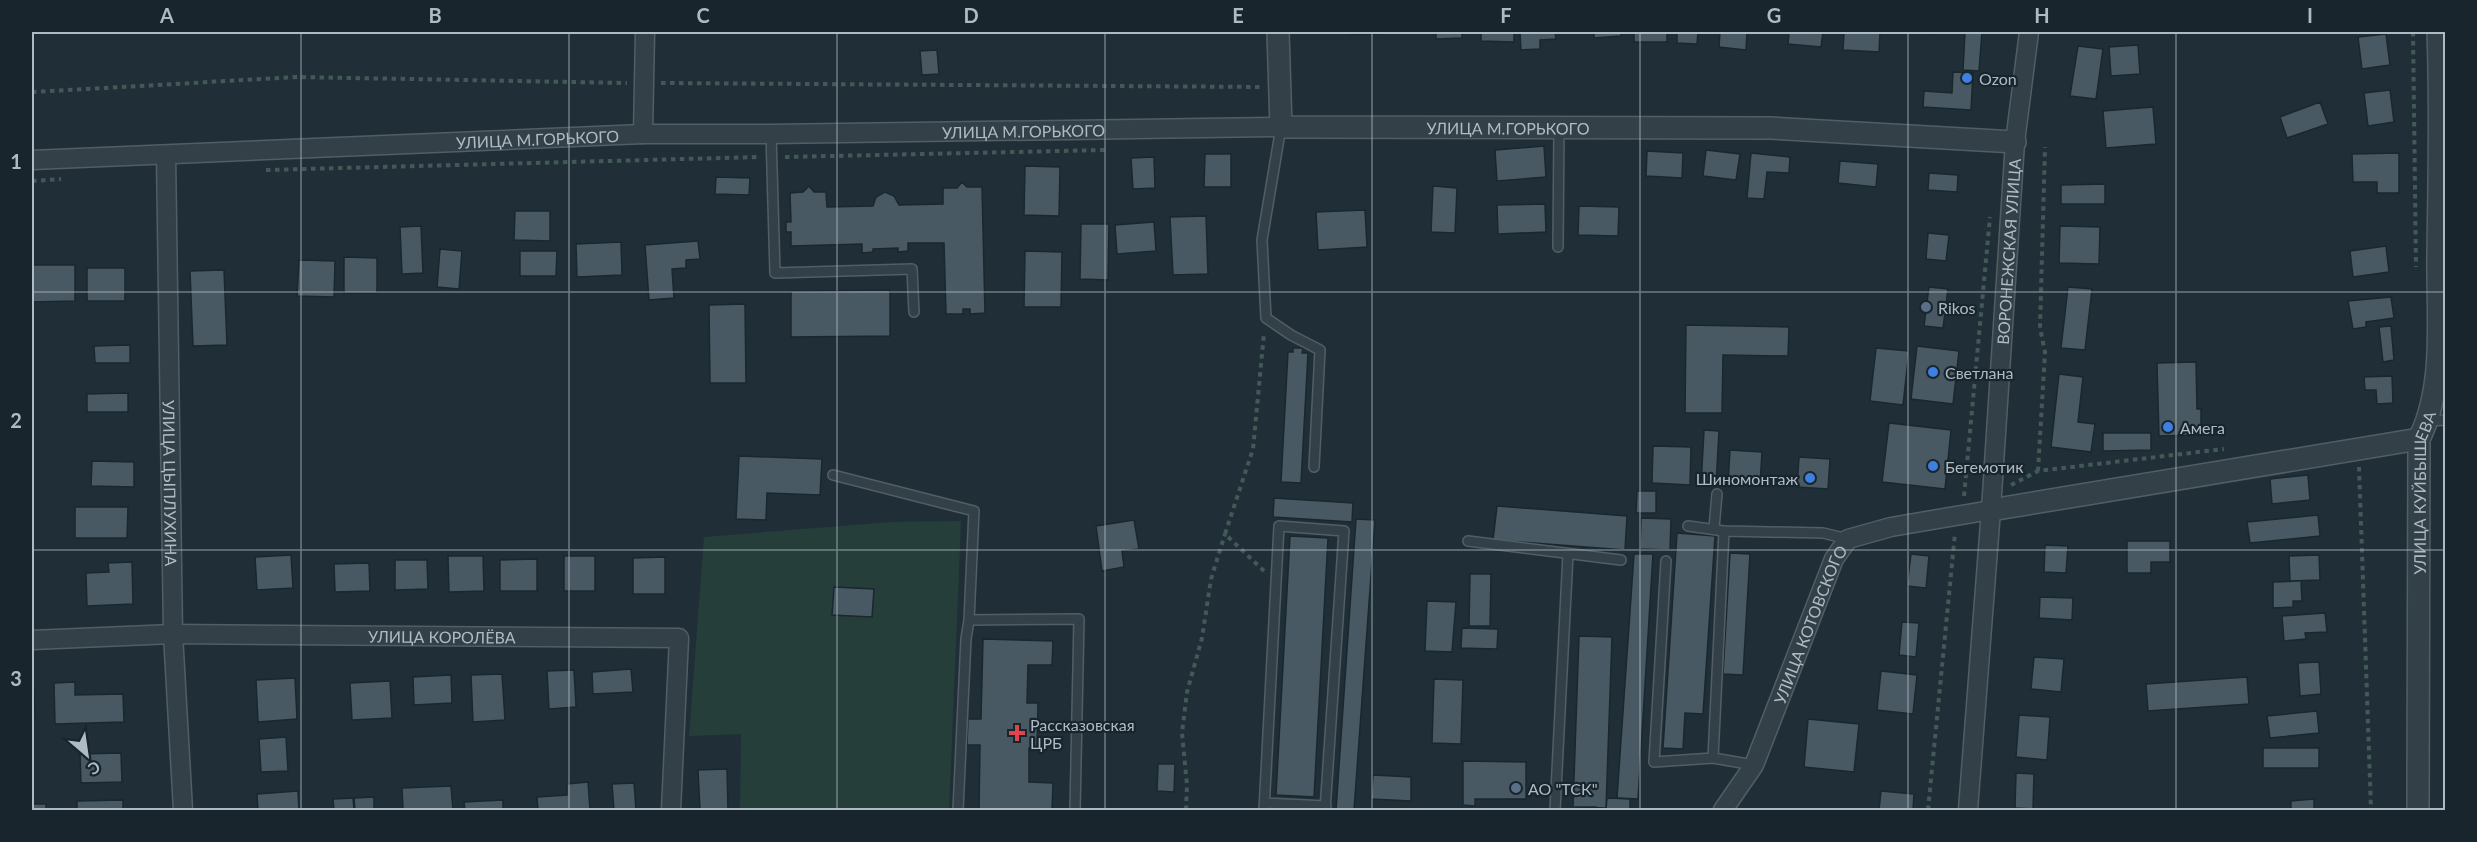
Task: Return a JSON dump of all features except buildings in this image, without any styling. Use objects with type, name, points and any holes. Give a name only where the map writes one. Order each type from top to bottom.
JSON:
[{"type":"street","points":[[643,134],[645,32]]},
{"type":"street","points":[[1278,32],[1281,127]]},
{"type":"street","name":"ВОРОНЕЖСКАЯ УЛИЦА","points":[[1968,810],[1992,502],[2015,142],[2029,32]]},
{"type":"street","name":"УЛИЦА КУЙБЫШЕВА","points":[[2418,810],[2431,427],[2436,373],[2443,84],[2438,32]]},
{"type":"street","name":"УЛИЦА М.ГОРЬКОГО","points":[[32,160],[643,134],[771,135],[1281,127],[1771,128],[2015,142]]},
{"type":"street","name":"УЛИЦА ЦЫПЛУХИНА","points":[[166,155],[173,634],[183,810]]},
{"type":"street","points":[[1992,502],[2360,449],[2431,427]]},
{"type":"street","name":"УЛИЦА КОТОВСКОГО","points":[[1724,810],[1754,765],[1834,559],[1848,539],[1891,527],[1957,516],[1992,502]]},
{"type":"street","name":"УЛИЦА КОРОЛЁВА","points":[[32,640],[173,634],[679,639],[671,810]]},
{"type":"lane","points":[[1281,127],[1262,240],[1266,318],[1291,335],[1320,350],[1314,466]]},
{"type":"lane","points":[[1558,247],[1559,128]]},
{"type":"lane","points":[[771,135],[775,273],[912,269],[914,312]]},
{"type":"lane","points":[[833,475],[974,511],[958,810]]},
{"type":"lane","points":[[1713,758],[1719,530],[1717,494]]},
{"type":"lane","points":[[1279,526],[1344,531],[1326,808],[1264,807],[1279,526]]},
{"type":"lane","points":[[1688,526],[1719,530],[1823,533],[1848,539]]},
{"type":"lane","points":[[1468,541],[1622,560]]},
{"type":"lane","points":[[1555,810],[1568,554]]},
{"type":"lane","points":[[1666,561],[1654,762],[1713,758],[1754,765]]},
{"type":"lane","points":[[969,620],[1079,619],[1075,810]]},
{"type":"path","points":[[2413,32],[2416,268]]},
{"type":"path","points":[[2038,471],[2045,352],[2040,328],[2045,147]]},
{"type":"path","points":[[265,170],[1111,150]]},
{"type":"path","points":[[32,181],[66,179]]},
{"type":"path","points":[[1991,206],[1964,499],[1992,502],[2038,471],[2235,448]]},
{"type":"path","points":[[1185,810],[1187,785],[1182,733],[1187,692],[1202,638],[1211,579],[1253,449],[1266,318]]},
{"type":"path","points":[[2360,449],[2371,810]]},
{"type":"path","points":[[1928,810],[1957,516]]},
{"type":"path","points":[[1225,534],[1276,583]]},
{"type":"green space","points":[[961,521],[949,810],[740,810],[741,734],[689,736],[704,537],[891,522]]},
{"type":"place","name":"Ozon","points":[[1967,78]]},
{"type":"place","name":"Rikos","points":[[1926,307]]},
{"type":"place","name":"Светлана","points":[[1933,372]]},
{"type":"place","name":"Амега","points":[[2168,427]]},
{"type":"place","name":"Бегемотик","points":[[1933,466]]},
{"type":"place","name":"Шиномонтаж","points":[[1810,478]]},
{"type":"place","name":"Рассказовская ЦРБ","points":[[1017,733]]},
{"type":"place","name":"АО \"ТСК\"","points":[[1516,788]]}]
